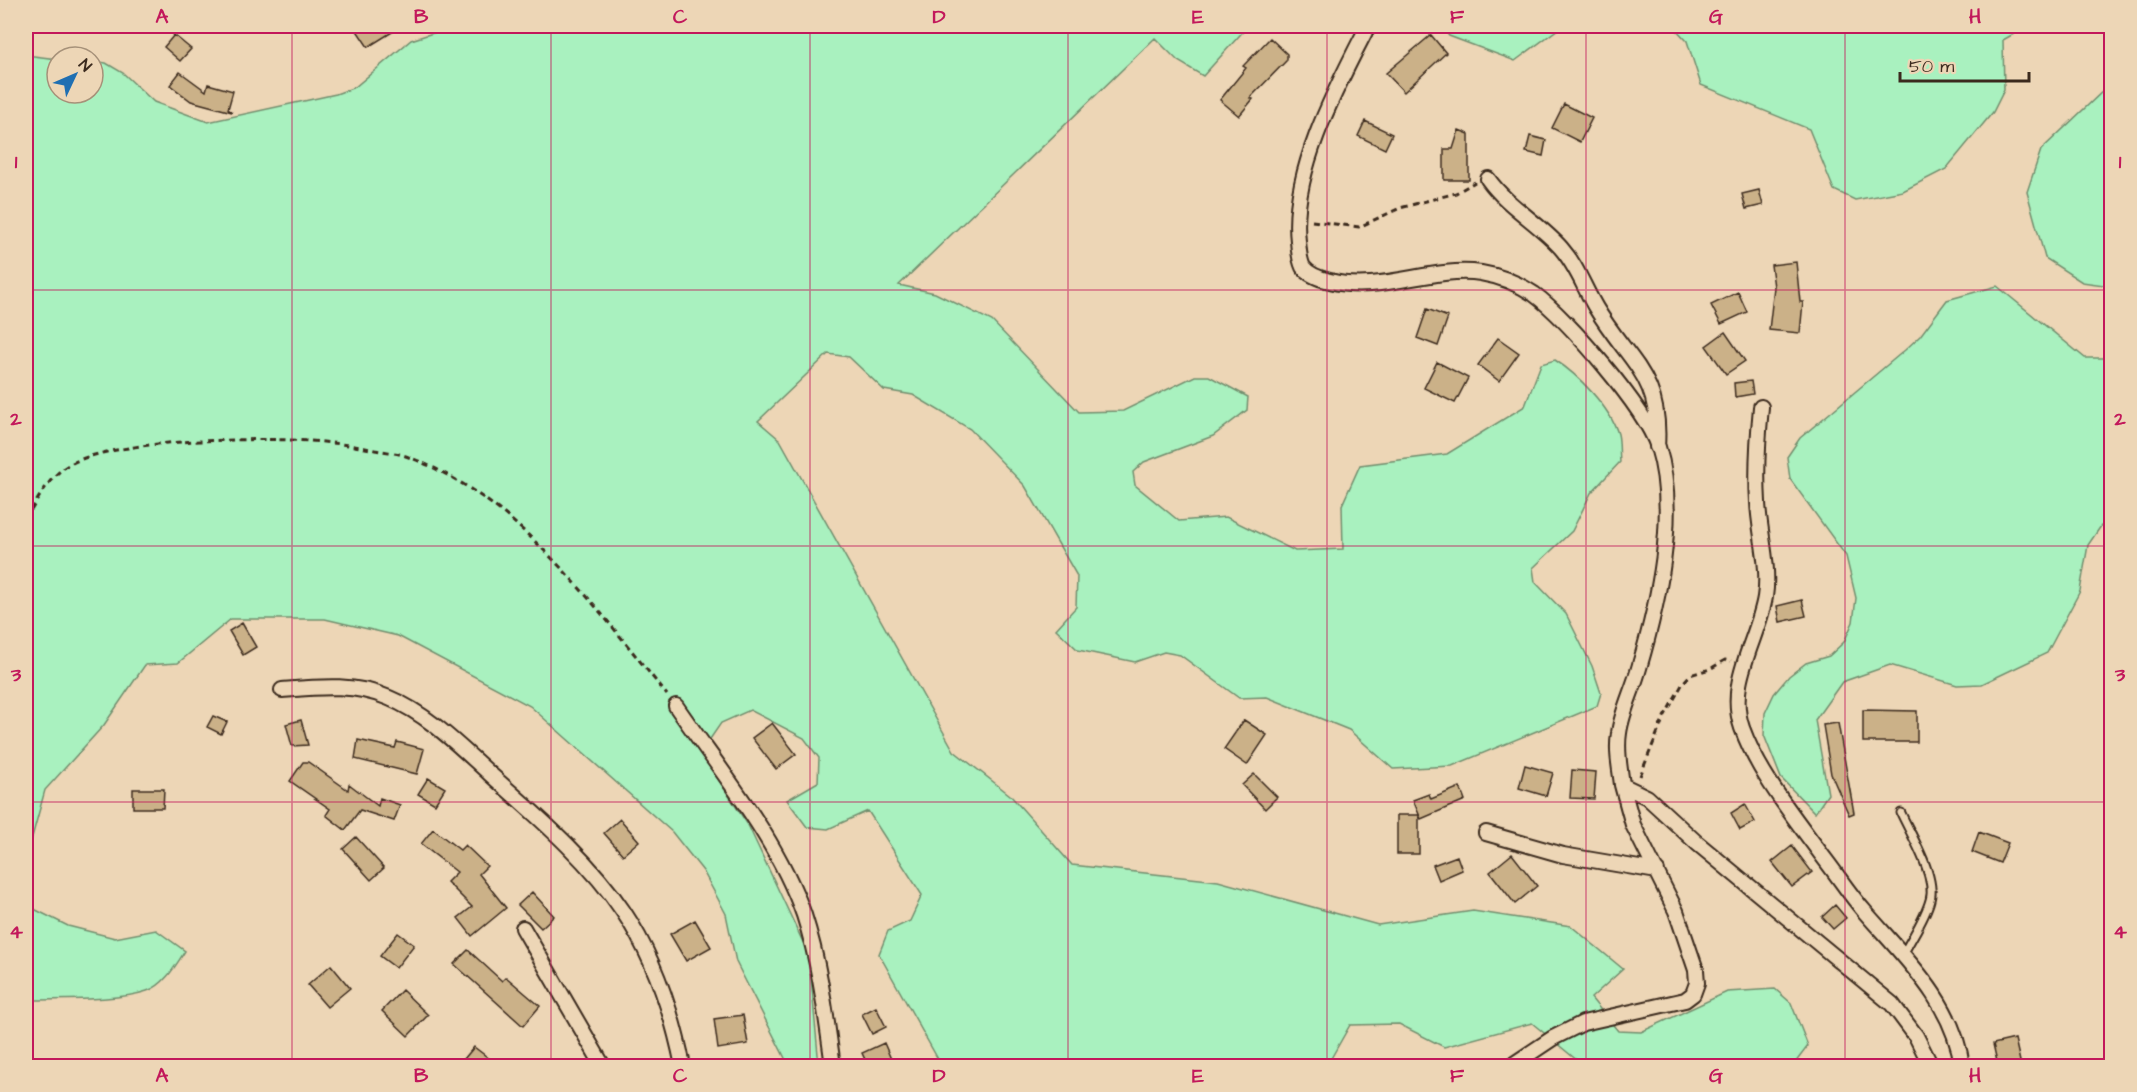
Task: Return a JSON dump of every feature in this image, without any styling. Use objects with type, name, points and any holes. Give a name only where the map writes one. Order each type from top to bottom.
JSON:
[{"type":"street","points":[[1368,26],[1321,124],[1296,218],[1301,261],[1305,269],[1332,282],[1390,282],[1460,272],[1482,273],[1510,281],[1532,293],[1553,310],[1638,409],[1658,447]]},
{"type":"street","points":[[1488,179],[1512,206],[1563,250],[1596,308],[1639,366],[1659,417],[1658,447],[1666,522],[1661,571],[1651,620],[1619,732],[1618,760],[1633,825],[1676,911],[1696,970],[1697,983],[1692,994],[1684,1000],[1583,1023],[1553,1038],[1511,1066]]},
{"type":"street","points":[[1761,407],[1758,439],[1758,501],[1765,597],[1744,665],[1737,707],[1742,729],[1763,769],[1803,828],[1863,910],[1903,955],[1945,1011],[1960,1052],[1962,1066]]},
{"type":"street","points":[[282,690],[333,686],[361,689],[390,698],[448,736],[566,844],[622,909],[637,934],[664,995],[683,1066]]},
{"type":"street","points":[[676,706],[754,819],[786,873],[804,915],[823,993],[833,1066]]},
{"type":"street","points":[[1622,785],[1636,790],[1783,916],[1892,1004],[1916,1036],[1931,1066]]},
{"type":"street","points":[[1486,833],[1574,857],[1657,872]]},
{"type":"street","points":[[523,928],[603,1066]]},
{"type":"lane","points":[[1901,813],[1931,884],[1931,900],[1903,955]]},
{"type":"path","points":[[1296,218],[1359,227],[1400,208],[1446,197],[1470,183],[1488,179]]},
{"type":"path","points":[[26,519],[52,478],[68,465],[93,454],[187,441],[292,438],[347,444],[409,457],[446,474],[481,496],[537,544],[596,606],[676,706]]},
{"type":"path","points":[[1636,790],[1664,717],[1690,675],[1710,669],[1725,660],[1744,665]]},
{"type":"green space","points":[[455,26],[1248,26],[1203,76],[1178,61],[1155,38],[899,285],[935,293],[992,321],[1079,412],[1123,411],[1195,376],[1209,376],[1248,397],[1247,410],[1213,436],[1144,462],[1133,472],[1135,485],[1179,521],[1226,517],[1295,551],[1343,549],[1342,505],[1360,465],[1447,454],[1525,406],[1541,364],[1555,360],[1582,382],[1600,402],[1614,424],[1619,437],[1620,462],[1591,493],[1572,531],[1533,568],[1535,582],[1566,614],[1592,666],[1601,693],[1597,706],[1452,766],[1393,769],[1349,730],[1267,697],[1239,698],[1180,655],[1164,652],[1135,662],[1078,650],[1056,629],[1076,607],[1077,576],[1025,486],[970,429],[913,395],[884,390],[849,357],[828,354],[758,421],[780,440],[954,751],[1010,795],[1072,865],[1218,881],[1378,925],[1473,911],[1571,926],[1623,969],[1591,998],[1618,1031],[1641,1032],[1727,992],[1775,989],[1791,1003],[1808,1046],[1795,1063],[1797,1066],[1584,1066],[1532,1023],[1444,1047],[1399,1024],[1350,1025],[1329,1062],[1330,1066],[937,1066],[939,1061],[879,954],[888,931],[910,921],[922,895],[868,811],[828,829],[807,827],[787,800],[818,782],[819,758],[804,738],[750,710],[721,723],[708,742],[710,767],[748,825],[809,955],[819,1066],[789,1066],[736,962],[726,914],[703,871],[672,832],[530,706],[398,636],[325,619],[231,619],[178,663],[145,665],[104,725],[45,790],[26,859],[26,55],[45,57],[45,105],[105,105],[105,63],[123,73],[154,102],[208,122],[336,94],[355,87],[411,40]]},
{"type":"green space","points":[[1441,26],[1562,26],[1515,61],[1449,36]]},
{"type":"green space","points":[[1673,26],[2028,26],[2003,40],[2004,90],[1993,112],[1946,169],[1903,191],[1855,200],[1834,190],[1809,129],[1701,85],[1687,41]]},
{"type":"green space","points":[[2111,75],[2111,286],[2082,282],[2045,258],[2027,192],[2041,150],[2106,88]]},
{"type":"green space","points":[[1997,286],[2085,358],[2111,358],[2111,524],[2101,526],[2088,545],[2080,591],[2047,653],[1982,684],[1957,685],[1890,665],[1842,682],[1815,720],[1828,794],[1815,813],[1781,778],[1764,735],[1765,713],[1774,694],[1789,676],[1806,663],[1829,656],[1844,642],[1853,622],[1856,598],[1846,556],[1790,479],[1787,457],[1800,438],[1920,336],[1947,300]]},
{"type":"green space","points":[[26,905],[68,926],[115,938],[156,930],[185,951],[164,980],[147,991],[106,998],[26,1002]]},
{"type":"building","points":[[354,26],[402,26],[368,47]]},
{"type":"building","points":[[174,35],[191,49],[180,61],[164,47]]},
{"type":"building","points":[[1431,35],[1446,53],[1404,92],[1386,73]]},
{"type":"building","points":[[1270,38],[1287,54],[1287,60],[1250,98],[1253,99],[1239,116],[1220,100],[1246,68],[1243,66]]},
{"type":"building","points":[[180,72],[206,91],[208,84],[233,91],[228,109],[232,112],[191,101],[170,85]]},
{"type":"building","points":[[1564,104],[1592,118],[1580,142],[1552,128]]},
{"type":"building","points":[[1365,121],[1392,134],[1385,149],[1358,136]]},
{"type":"building","points":[[1459,130],[1469,134],[1469,180],[1444,180],[1444,149],[1453,149]]},
{"type":"building","points":[[1530,136],[1546,140],[1543,156],[1526,152]]},
{"type":"building","points":[[1759,190],[1763,205],[1746,209],[1742,194]]},
{"type":"building","points":[[1796,262],[1800,302],[1803,302],[1800,333],[1769,330],[1774,287],[1771,265]]},
{"type":"building","points":[[1738,292],[1747,312],[1721,324],[1711,305]]},
{"type":"building","points":[[1427,309],[1448,317],[1438,346],[1417,338]]},
{"type":"building","points":[[1725,332],[1745,361],[1726,374],[1706,346]]},
{"type":"building","points":[[1498,338],[1519,353],[1499,381],[1478,365]]},
{"type":"building","points":[[1437,362],[1468,378],[1455,403],[1424,388]]},
{"type":"building","points":[[1751,381],[1753,394],[1735,397],[1734,383]]},
{"type":"building","points":[[1802,600],[1806,616],[1780,622],[1777,606]]},
{"type":"building","points":[[242,623],[256,647],[243,655],[229,631]]},
{"type":"building","points":[[1863,710],[1917,711],[1917,742],[1863,742]]},
{"type":"building","points":[[213,716],[227,722],[221,734],[207,727]]},
{"type":"building","points":[[301,720],[308,745],[292,746],[286,724]]},
{"type":"building","points":[[1244,720],[1267,735],[1247,765],[1224,749]]},
{"type":"building","points":[[772,723],[796,754],[776,769],[752,738]]},
{"type":"building","points":[[1838,723],[1854,813],[1849,815],[1831,774],[1823,725]]},
{"type":"building","points":[[358,740],[395,748],[397,742],[424,749],[417,774],[355,759]]},
{"type":"building","points":[[303,762],[308,762],[348,790],[349,784],[378,806],[380,798],[400,805],[394,821],[360,810],[345,830],[326,815],[330,809],[290,781]]},
{"type":"building","points":[[1525,765],[1553,773],[1546,796],[1519,788]]},
{"type":"building","points":[[1572,770],[1596,772],[1594,799],[1570,798]]},
{"type":"building","points":[[1254,774],[1277,797],[1265,809],[1242,785]]},
{"type":"building","points":[[428,778],[445,788],[435,804],[418,794]]},
{"type":"building","points":[[1460,787],[1465,800],[1421,819],[1413,800],[1429,794],[1431,799]]},
{"type":"building","points":[[133,789],[164,789],[163,808],[133,808]]},
{"type":"building","points":[[1745,804],[1755,822],[1740,830],[1731,813]]},
{"type":"building","points":[[1397,815],[1419,815],[1419,854],[1397,854]]},
{"type":"building","points":[[620,819],[639,841],[623,855],[604,833]]},
{"type":"building","points":[[433,829],[460,850],[465,845],[487,866],[479,874],[506,908],[472,936],[458,918],[472,907],[447,882],[457,872],[421,844]]},
{"type":"building","points":[[1979,832],[2008,843],[2000,863],[1972,852]]},
{"type":"building","points":[[356,837],[384,868],[371,880],[343,849]]},
{"type":"building","points":[[1792,846],[1812,872],[1792,887],[1772,862]]},
{"type":"building","points":[[1512,854],[1537,886],[1515,904],[1490,872]]},
{"type":"building","points":[[1457,856],[1462,870],[1439,880],[1433,865]]},
{"type":"building","points":[[532,892],[554,916],[541,928],[518,905]]},
{"type":"building","points":[[1835,905],[1846,918],[1833,929],[1822,917]]},
{"type":"building","points":[[695,920],[711,947],[686,961],[670,934]]},
{"type":"building","points":[[398,933],[414,945],[396,968],[380,956]]},
{"type":"building","points":[[468,950],[502,981],[506,977],[540,1006],[523,1026],[454,964]]},
{"type":"building","points":[[331,965],[350,988],[327,1007],[308,985]]},
{"type":"building","points":[[402,990],[428,1015],[408,1036],[382,1011]]},
{"type":"building","points":[[876,1007],[886,1027],[872,1034],[862,1014]]},
{"type":"building","points":[[743,1015],[748,1044],[718,1049],[714,1019]]},
{"type":"building","points":[[2015,1039],[2021,1066],[1998,1066],[1993,1044]]},
{"type":"building","points":[[884,1043],[894,1066],[868,1066],[862,1053]]},
{"type":"building","points":[[474,1047],[499,1066],[473,1066],[464,1059]]}]
